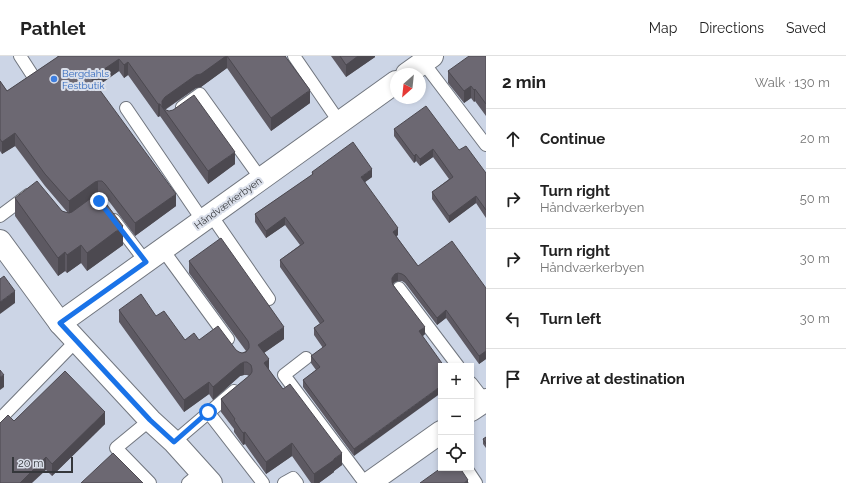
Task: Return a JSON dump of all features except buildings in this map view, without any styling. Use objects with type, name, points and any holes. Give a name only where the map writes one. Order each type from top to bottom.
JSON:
[{"type":"street","name":"Håndværkerbyen","points":[[60,323],[390,86]]},
{"type":"street","points":[[0,241],[60,323],[150,420],[174,442],[200,479]]},
{"type":"street","points":[[369,483],[438,434]]},
{"type":"lane","points":[[20,56],[32,76]]},
{"type":"lane","points":[[294,56],[340,123]]},
{"type":"lane","points":[[421,64],[486,145]]},
{"type":"lane","points":[[175,111],[200,94],[262,179]]},
{"type":"lane","points":[[126,108],[269,299]]},
{"type":"lane","points":[[0,216],[37,188]]},
{"type":"lane","points":[[108,213],[154,256],[232,345]]},
{"type":"lane","points":[[399,288],[456,363]]},
{"type":"lane","points":[[0,419],[77,340]]},
{"type":"lane","points":[[306,358],[284,375],[365,483]]},
{"type":"lane","points":[[174,442],[245,382]]},
{"type":"lane","points":[[474,390],[480,403]]},
{"type":"lane","points":[[208,412],[263,483]]},
{"type":"lane","points":[[150,420],[116,448],[150,483]]},
{"type":"lane","points":[[468,471],[476,483]]},
{"type":"lane","points":[[284,483],[293,478],[297,483]]},
{"type":"shaded area","points":[[0,56],[486,56],[486,483],[0,483]]},
{"type":"place","name":"Bergdahls Festbutik","points":[[54,79]]},
{"type":"route","points":[[99,201],[146,262],[60,323],[150,420],[174,442],[208,412]]}]
